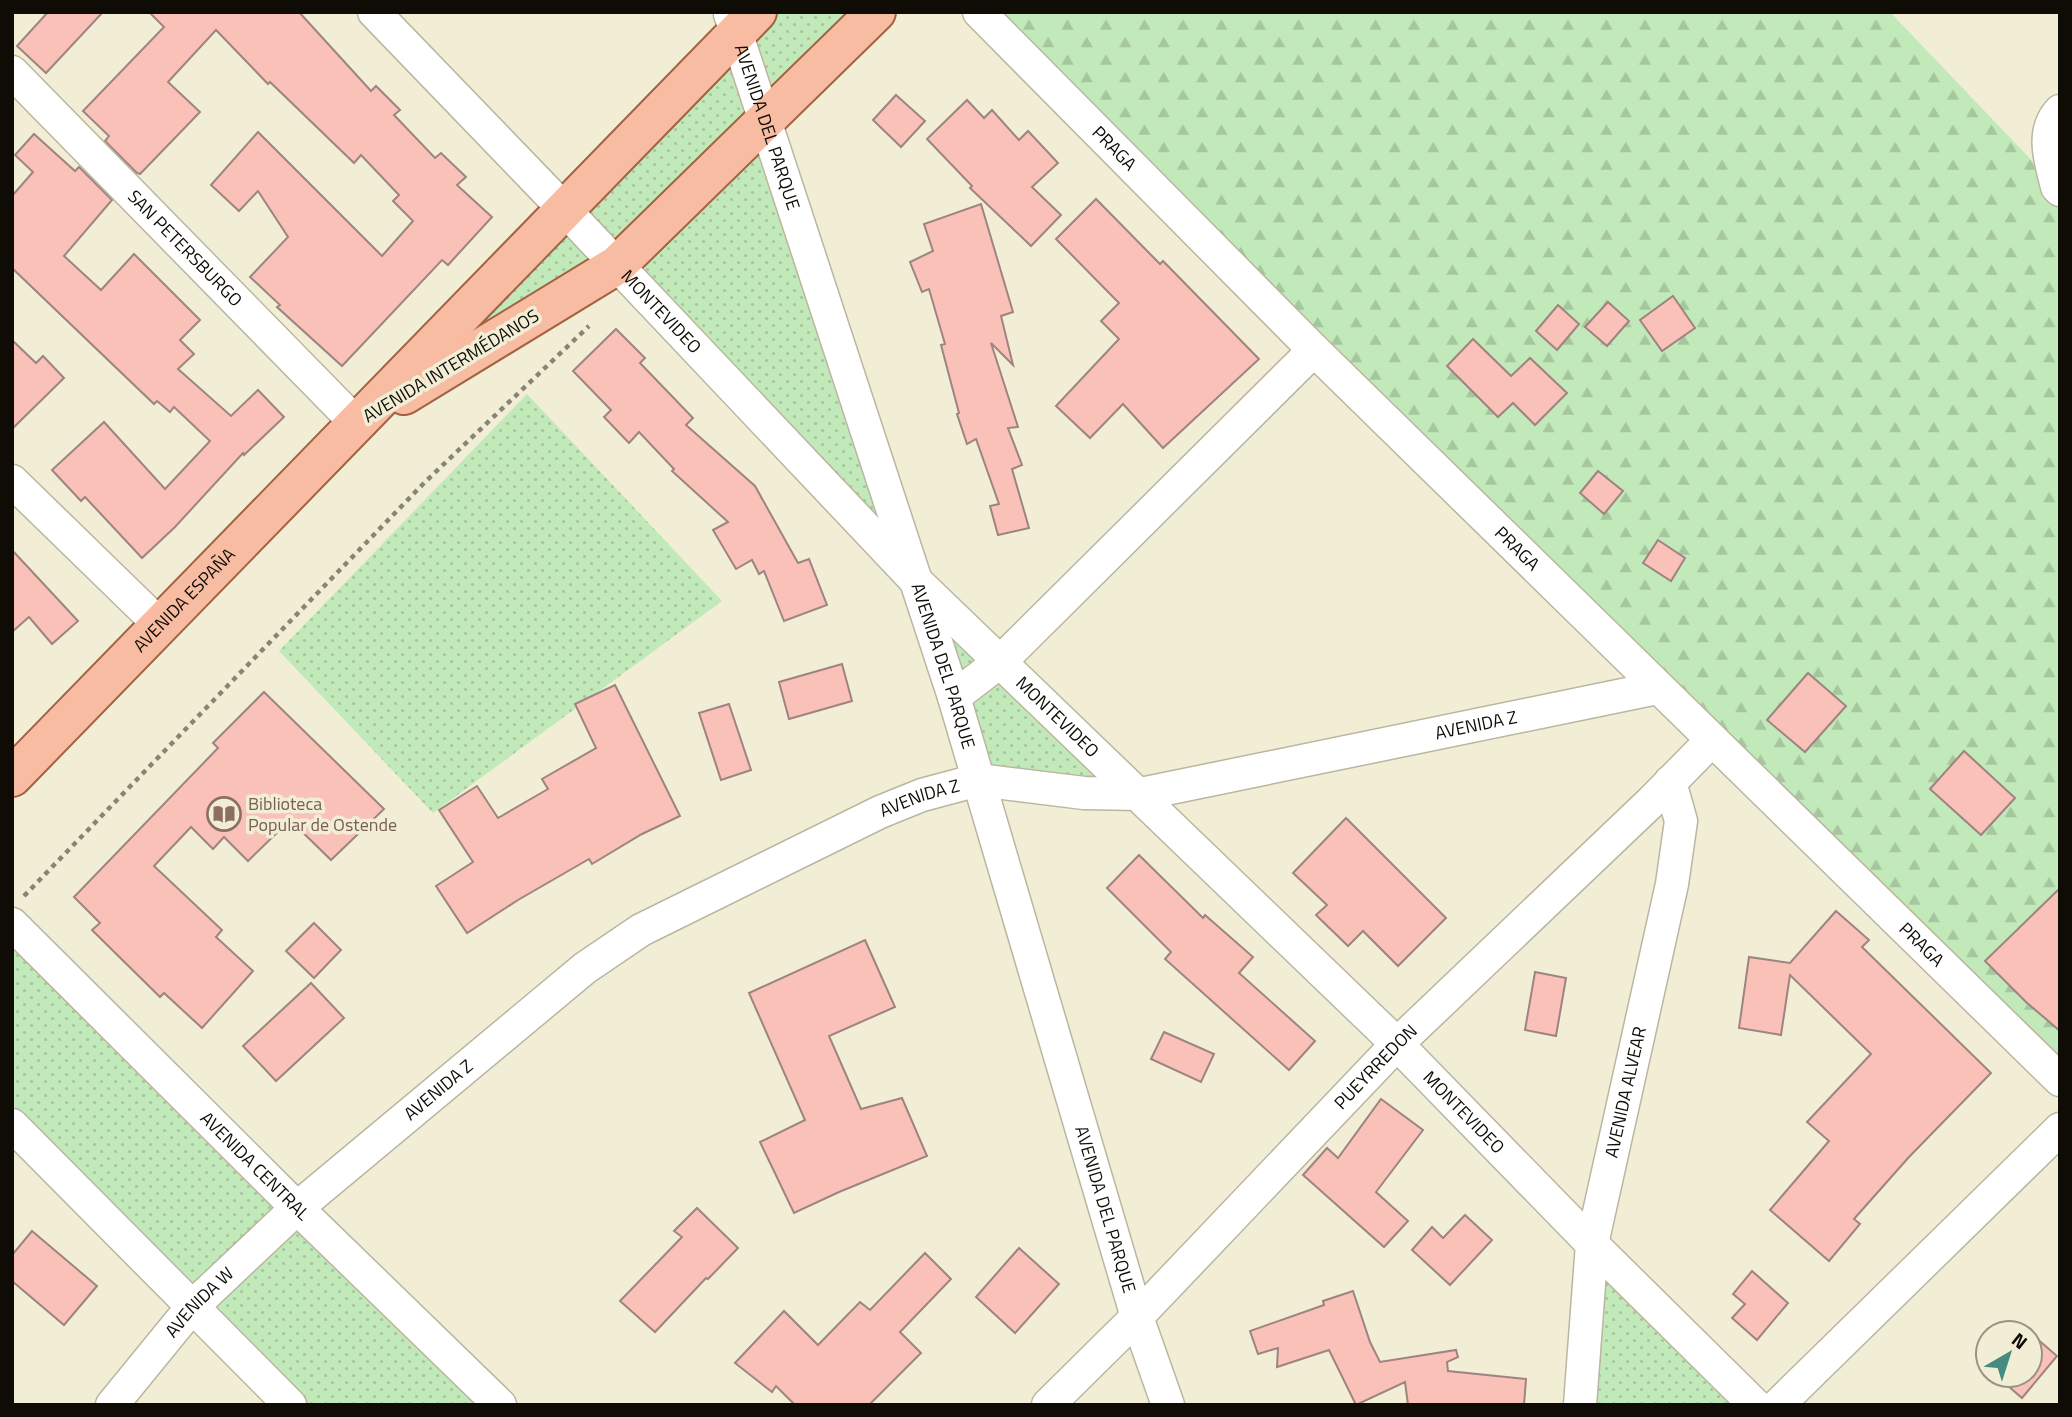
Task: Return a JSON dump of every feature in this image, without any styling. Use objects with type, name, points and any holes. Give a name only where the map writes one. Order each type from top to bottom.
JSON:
[{"type":"main road","name":"AVENIDA INTERMÉDANOS","points":[[357,424],[617,265],[876,12]]},
{"type":"main road","name":"AVENIDA INTERMÉDANOS","points":[[357,424],[564,209],[741,19]]},
{"type":"main road","name":"AVENIDA ESPAÑA","points":[[12,777],[357,424]]},
{"type":"street","name":"MONTEVIDEO","points":[[374,12],[916,581],[1002,660],[1397,1044],[1592,1244],[1755,1405]]},
{"type":"street","name":"PRAGA","points":[[979,12],[1314,350],[2060,1080]]},
{"type":"street","name":"AVENIDA DEL PARQUE","points":[[741,19],[766,119],[954,697],[1138,1317],[1168,1405]]},
{"type":"street","name":"SAN PETERSBURGO","points":[[12,72],[357,424]]},
{"type":"street","points":[[2058,188],[2047,145],[2055,116],[2060,111]]},
{"type":"street","points":[[954,697],[1002,660],[1314,350]]},
{"type":"street","points":[[12,481],[160,625]]},
{"type":"street","name":"AVENIDA Z","points":[[296,1208],[585,968],[641,930],[880,812],[922,795],[978,780],[1084,793],[1141,794],[1657,688]]},
{"type":"street","name":"PUEYRREDON","points":[[1048,1405],[1138,1317],[1397,1044],[1712,740]]},
{"type":"street","name":"AVENIDA ALVEAR","points":[[1580,1405],[1592,1244],[1672,884],[1681,821],[1670,782]]},
{"type":"street","name":"AVENIDA CENTRAL","points":[[15,912],[296,1208],[500,1405]]},
{"type":"street","points":[[12,1125],[290,1405]]},
{"type":"street","points":[[1778,1405],[2060,1129]]},
{"type":"street","name":"AVENIDA W","points":[[112,1405],[192,1307],[296,1208]]},
{"type":"path","points":[[15,912],[425,482],[594,321]]},
{"type":"green space","points":[[761,12],[876,12],[766,120],[916,580],[1141,794],[978,780],[916,581],[617,265],[358,423]]},
{"type":"green space","points":[[979,12],[1890,12],[2060,190],[2060,1080]]},
{"type":"green space","points":[[527,394],[722,601],[433,813],[279,651]]},
{"type":"green space","points":[[12,924],[500,1405],[290,1405],[12,1125]]},
{"type":"green space","points":[[1592,1244],[1755,1405],[1580,1405]]},
{"type":"building","points":[[48,12],[103,12],[46,73],[17,46]]},
{"type":"building","points":[[149,12],[299,12],[371,91],[376,86],[400,110],[394,115],[435,158],[441,153],[466,177],[457,185],[492,217],[448,265],[442,260],[342,366],[277,307],[280,305],[250,277],[288,237],[258,191],[239,211],[211,185],[258,132],[382,256],[413,221],[393,201],[399,195],[361,155],[354,163],[270,82],[268,84],[216,30],[168,82],[200,112],[140,174],[137,173],[105,141],[109,136],[83,111],[164,27]]},
{"type":"building","points":[[896,95],[925,121],[901,147],[873,120]]},
{"type":"building","points":[[967,100],[984,118],[992,110],[1019,140],[1028,131],[1058,163],[1032,187],[1061,215],[1031,246],[970,188],[972,186],[927,139]]},
{"type":"building","points":[[34,134],[75,171],[79,167],[112,200],[64,256],[101,290],[134,254],[200,320],[180,340],[194,354],[178,369],[231,416],[258,390],[284,417],[244,455],[243,453],[175,527],[142,558],[85,497],[81,501],[52,470],[104,422],[165,489],[210,441],[174,407],[170,412],[157,401],[154,404],[12,268],[12,196],[33,172],[15,155]]},
{"type":"building","points":[[1096,199],[1160,264],[1163,261],[1259,359],[1163,448],[1123,404],[1090,438],[1056,406],[1119,339],[1101,321],[1119,303],[1056,239]]},
{"type":"building","points":[[981,204],[1013,312],[1001,316],[1013,365],[991,343],[1018,427],[1008,428],[1022,465],[1012,469],[1029,528],[998,535],[990,506],[999,504],[976,439],[967,444],[957,414],[959,413],[941,345],[945,344],[929,289],[922,292],[910,262],[933,251],[924,224]]},
{"type":"building","points":[[1673,296],[1695,328],[1662,351],[1640,320]]},
{"type":"building","points":[[1608,302],[1629,321],[1607,346],[1585,327]]},
{"type":"building","points":[[1558,305],[1579,324],[1557,350],[1536,331]]},
{"type":"building","points":[[616,329],[645,358],[640,363],[693,418],[686,425],[755,486],[798,563],[809,559],[827,605],[784,621],[764,571],[759,574],[752,560],[736,569],[713,530],[728,522],[672,471],[674,469],[639,432],[629,443],[604,417],[611,410],[573,371]]},
{"type":"building","points":[[1473,339],[1511,376],[1530,358],[1567,393],[1535,425],[1513,403],[1498,417],[1447,366]]},
{"type":"building","points":[[12,340],[36,363],[43,356],[64,378],[12,429]]},
{"type":"building","points":[[1598,471],[1623,491],[1604,514],[1580,493]]},
{"type":"building","points":[[1658,540],[1685,558],[1671,581],[1643,563]]},
{"type":"building","points":[[12,550],[78,621],[52,644],[29,617],[12,632]]},
{"type":"building","points":[[842,664],[852,701],[789,719],[779,682]]},
{"type":"building","points":[[1808,673],[1846,706],[1805,752],[1767,720]]},
{"type":"building","points":[[615,685],[680,816],[642,834],[592,864],[589,859],[467,933],[436,886],[473,862],[439,810],[477,786],[498,818],[548,789],[542,779],[596,748],[575,704]]},
{"type":"building","points":[[264,692],[384,809],[331,860],[290,820],[248,861],[224,837],[213,849],[191,827],[154,866],[222,930],[216,937],[253,971],[202,1028],[164,993],[160,997],[92,930],[100,923],[74,897],[218,748],[213,743]]},
{"type":"building","points":[[729,704],[751,770],[721,780],[699,713]]},
{"type":"building","points":[[1964,751],[2015,798],[1981,835],[1930,789]]},
{"type":"building","points":[[1346,818],[1446,918],[1398,966],[1363,931],[1348,946],[1316,915],[1327,905],[1293,873]]},
{"type":"building","points":[[1139,855],[1203,918],[1205,915],[1253,957],[1239,973],[1315,1041],[1289,1070],[1165,959],[1171,952],[1107,888]]},
{"type":"building","points":[[2060,888],[2060,1031],[1985,961]]},
{"type":"building","points":[[1836,911],[1869,940],[1862,947],[1991,1073],[1909,1157],[1854,1219],[1860,1224],[1829,1261],[1770,1210],[1829,1141],[1807,1122],[1871,1054],[1790,975],[1781,1035],[1739,1028],[1749,957],[1790,963]]},
{"type":"building","points":[[314,923],[341,950],[314,978],[286,951]]},
{"type":"building","points":[[865,940],[895,1007],[829,1036],[861,1109],[902,1098],[927,1156],[794,1213],[760,1142],[805,1120],[749,993]]},
{"type":"building","points":[[1535,972],[1566,978],[1556,1036],[1525,1030]]},
{"type":"building","points":[[311,983],[344,1018],[276,1081],[243,1046]]},
{"type":"building","points":[[1164,1032],[1214,1054],[1201,1082],[1151,1059]]},
{"type":"building","points":[[1381,1099],[1423,1130],[1376,1192],[1408,1221],[1384,1247],[1303,1175],[1327,1148],[1338,1158]]},
{"type":"building","points":[[697,1208],[738,1248],[655,1332],[620,1301],[682,1237],[674,1231]]},
{"type":"building","points":[[1465,1215],[1492,1240],[1450,1285],[1412,1250],[1432,1227],[1443,1238]]},
{"type":"building","points":[[32,1231],[97,1286],[64,1325],[12,1281],[12,1255]]},
{"type":"building","points":[[1019,1248],[1059,1284],[1015,1333],[976,1297]]},
{"type":"building","points":[[925,1253],[951,1279],[900,1332],[921,1353],[869,1405],[795,1405],[776,1386],[772,1392],[735,1363],[784,1311],[818,1345],[860,1302],[870,1310]]},
{"type":"building","points":[[1752,1271],[1788,1303],[1757,1340],[1732,1318],[1745,1304],[1733,1294]]},
{"type":"building","points":[[1353,1291],[1370,1342],[1380,1362],[1456,1350],[1458,1357],[1447,1362],[1448,1371],[1526,1379],[1524,1405],[1408,1405],[1405,1382],[1356,1405],[1329,1350],[1277,1367],[1278,1348],[1258,1354],[1250,1331],[1324,1305],[1323,1301]]},
{"type":"building","points":[[2044,1345],[2057,1356],[2044,1372]]},
{"type":"building","points":[[2012,1389],[2030,1389],[2022,1398]]},
{"type":"place","name":"Biblioteca Popular de Ostende","points":[[224,814]]}]
